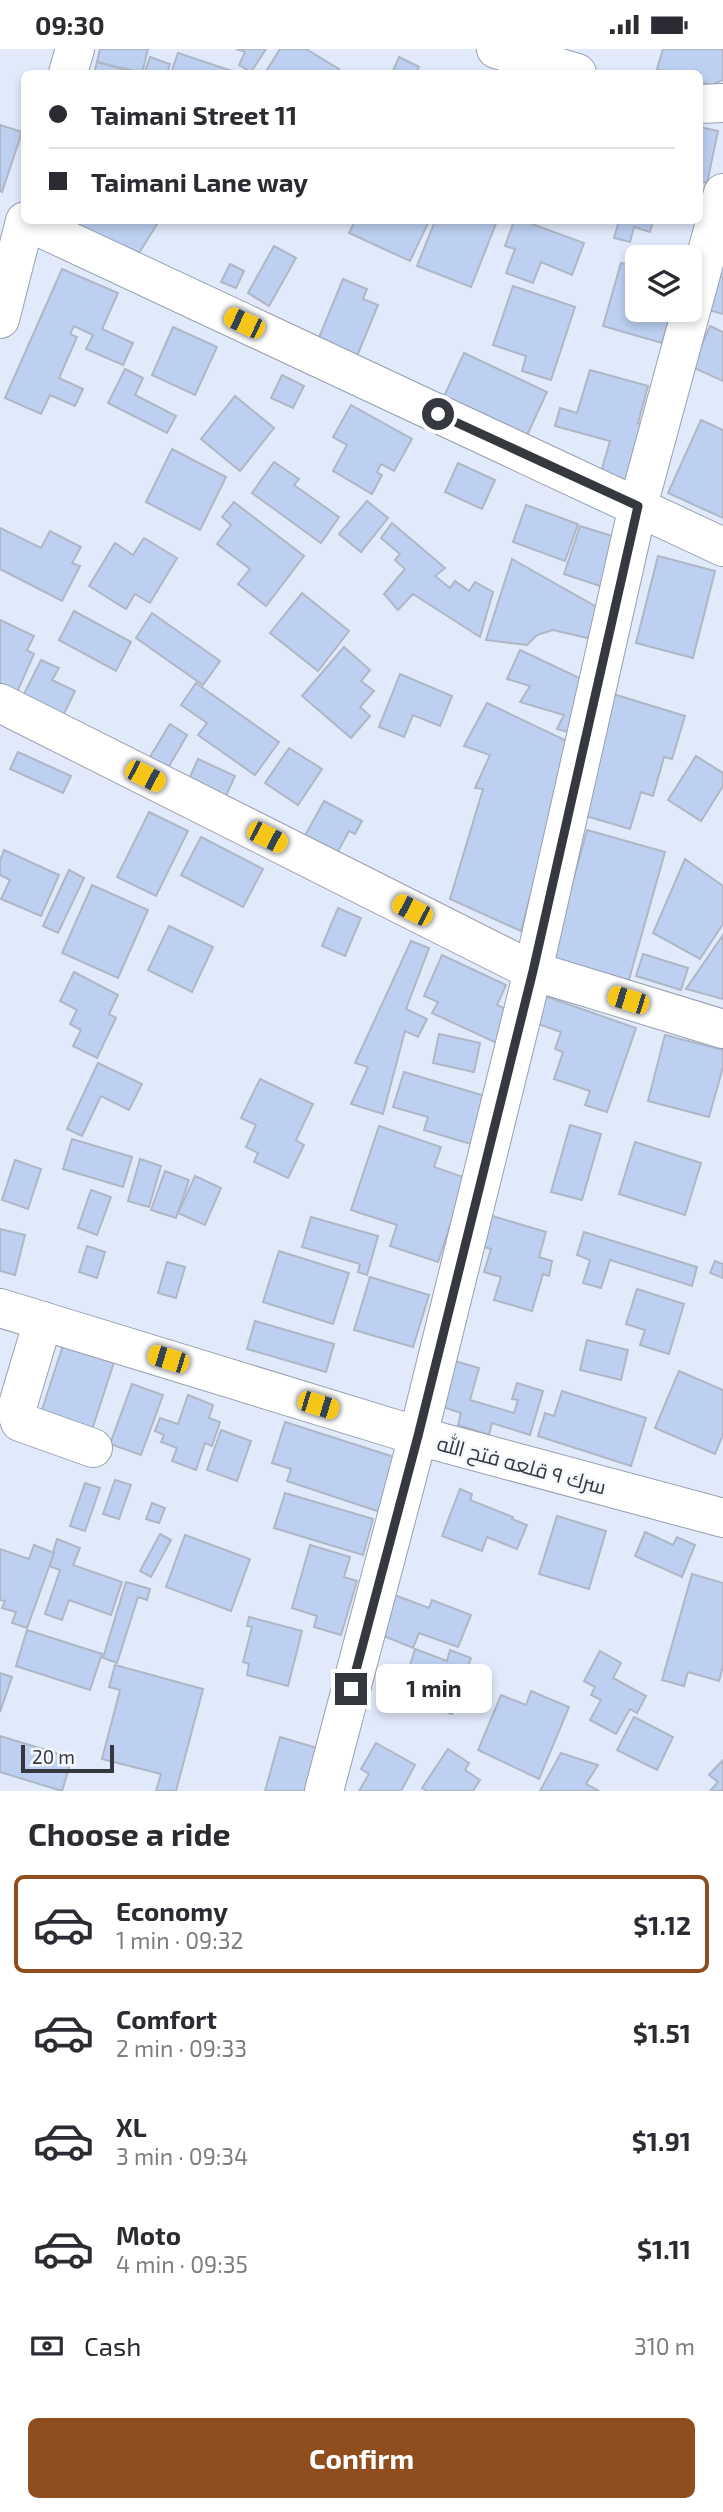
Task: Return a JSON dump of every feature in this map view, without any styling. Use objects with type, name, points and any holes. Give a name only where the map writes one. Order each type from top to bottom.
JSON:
[{"type":"street","points":[[69,70],[75,49]]},
{"type":"street","points":[[496,49],[567,70]]},
{"type":"street","points":[[703,104],[723,103]]},
{"type":"street","points":[[324,1791],[418,1436],[533,971],[638,506],[723,193]]},
{"type":"street","points":[[0,208],[21,218]]},
{"type":"street","points":[[0,319],[24,224]]},
{"type":"street","points":[[34,224],[723,547]]},
{"type":"street","points":[[0,703],[533,971],[723,1028]]},
{"type":"street","name":"سرك ٩ قلعه فتح الله","points":[[0,1308],[418,1436],[723,1518]]},
{"type":"street","points":[[43,1321],[16,1411],[17,1417],[20,1422],[93,1448]]},
{"type":"building","points":[[100,49],[148,49],[143,70],[130,70],[97,62]]},
{"type":"building","points":[[236,49],[266,49],[252,70],[239,65],[245,52]]},
{"type":"building","points":[[280,49],[306,49],[339,69],[338,70],[267,70]]},
{"type":"building","points":[[663,49],[723,49],[723,80],[711,85],[703,83],[703,70],[657,69]]},
{"type":"building","points":[[178,53],[229,70],[172,70]]},
{"type":"building","points":[[150,57],[170,64],[168,70],[145,70]]},
{"type":"building","points":[[399,57],[419,67],[418,70],[393,70]]},
{"type":"building","points":[[97,62],[125,70],[95,70]]},
{"type":"building","points":[[0,125],[21,132],[21,135],[2,192]]},
{"type":"building","points":[[703,128],[718,131],[707,183],[703,182]]},
{"type":"building","points":[[66,224],[157,224],[139,253]]},
{"type":"building","points":[[354,224],[428,224],[410,261],[349,233]]},
{"type":"building","points":[[434,224],[496,224],[471,287],[417,266]]},
{"type":"building","points":[[513,224],[532,224],[584,243],[572,275],[541,262],[533,283],[506,273],[515,249],[505,246]]},
{"type":"building","points":[[618,224],[652,224],[650,232],[634,227],[630,242],[614,238]]},
{"type":"building","points":[[274,246],[296,258],[269,306],[248,293]]},
{"type":"building","points":[[621,263],[625,264],[625,322],[668,322],[662,343],[603,326]]},
{"type":"building","points":[[230,264],[244,271],[236,288],[221,282]]},
{"type":"building","points":[[62,269],[118,293],[102,329],[133,343],[123,365],[86,349],[93,335],[74,326],[70,334],[77,337],[59,378],[83,389],[75,406],[50,395],[41,414],[5,398]]},
{"type":"building","points":[[717,272],[723,274],[723,314],[705,309]]},
{"type":"building","points":[[343,279],[367,289],[363,299],[378,305],[355,361],[316,345]]},
{"type":"building","points":[[513,286],[575,307],[551,380],[522,371],[526,356],[493,345]]},
{"type":"building","points":[[710,326],[723,332],[723,381],[692,367]]},
{"type":"building","points":[[173,327],[217,347],[195,395],[152,375]]},
{"type":"building","points":[[464,353],[547,392],[523,444],[440,405]]},
{"type":"building","points":[[125,369],[143,378],[135,395],[176,416],[167,433],[108,403]]},
{"type":"building","points":[[590,370],[648,386],[638,423],[646,425],[628,487],[599,479],[610,441],[555,426],[560,408],[577,413]]},
{"type":"building","points":[[282,375],[304,386],[293,408],[271,398]]},
{"type":"building","points":[[235,396],[274,428],[240,471],[201,439]]},
{"type":"building","points":[[351,405],[412,439],[394,471],[381,464],[377,472],[382,475],[372,494],[333,471],[347,445],[333,437]]},
{"type":"building","points":[[701,420],[723,430],[723,518],[668,493]]},
{"type":"building","points":[[172,449],[226,477],[200,530],[146,502]]},
{"type":"building","points":[[274,462],[299,479],[294,485],[339,517],[321,543],[252,493]]},
{"type":"building","points":[[458,463],[495,480],[482,509],[445,492]]},
{"type":"building","points":[[367,501],[388,518],[361,552],[339,534]]},
{"type":"building","points":[[234,502],[304,556],[266,606],[238,584],[250,569],[217,544],[231,525],[222,517]]},
{"type":"building","points":[[526,505],[578,524],[565,561],[513,542]]},
{"type":"building","points":[[392,523],[445,568],[435,576],[450,588],[455,581],[469,591],[475,582],[493,592],[480,637],[413,594],[398,610],[384,594],[405,569],[395,560],[400,554],[381,538]]},
{"type":"building","points":[[580,526],[625,540],[609,589],[564,574]]},
{"type":"building","points":[[0,528],[41,548],[50,531],[81,547],[72,563],[80,566],[62,601],[0,569]]},
{"type":"building","points":[[144,538],[177,558],[150,603],[135,594],[126,609],[89,586],[115,543],[133,555]]},
{"type":"building","points":[[658,556],[715,571],[693,658],[636,643]]},
{"type":"building","points":[[512,559],[602,610],[592,639],[553,630],[537,635],[527,645],[486,640]]},
{"type":"building","points":[[302,593],[349,631],[318,671],[270,633]]},
{"type":"building","points":[[74,611],[131,642],[116,671],[59,640]]},
{"type":"building","points":[[152,613],[220,661],[203,685],[136,638]]},
{"type":"building","points":[[0,620],[34,636],[27,650],[34,654],[14,699],[0,693]]},
{"type":"building","points":[[344,647],[370,670],[361,681],[374,691],[360,707],[370,716],[351,738],[302,696]]},
{"type":"building","points":[[520,650],[588,682],[574,734],[557,729],[564,715],[520,702],[530,686],[507,679]]},
{"type":"building","points":[[41,660],[59,668],[52,680],[75,691],[61,720],[21,700]]},
{"type":"building","points":[[400,674],[452,696],[440,726],[413,715],[404,737],[379,727]]},
{"type":"building","points":[[196,683],[279,742],[255,775],[198,735],[207,723],[181,705]]},
{"type":"building","points":[[613,694],[685,716],[672,759],[664,757],[653,796],[641,792],[630,829],[576,813]]},
{"type":"building","points":[[487,703],[571,743],[521,931],[450,899],[483,789],[475,788],[490,755],[464,746]]},
{"type":"building","points":[[170,724],[187,735],[168,768],[150,757]]},
{"type":"building","points":[[289,748],[322,769],[298,805],[265,783]]},
{"type":"building","points":[[18,752],[71,776],[63,793],[10,769]]},
{"type":"building","points":[[696,756],[723,773],[723,786],[701,821],[668,800]]},
{"type":"building","points":[[198,759],[235,776],[225,798],[188,781]]},
{"type":"building","points":[[324,801],[362,821],[355,834],[349,831],[329,868],[297,850]]},
{"type":"building","points":[[149,812],[188,831],[156,896],[117,877]]},
{"type":"building","points":[[587,830],[665,852],[628,983],[551,961]]},
{"type":"building","points":[[201,837],[263,869],[243,907],[181,875]]},
{"type":"building","points":[[4,850],[59,875],[41,916],[1,899],[10,880],[0,875],[0,861]]},
{"type":"building","points":[[685,859],[723,886],[723,924],[700,959],[653,933]]},
{"type":"building","points":[[69,870],[84,878],[58,933],[43,926]]},
{"type":"building","points":[[92,885],[148,910],[118,978],[62,953]]},
{"type":"building","points":[[338,908],[361,918],[345,956],[322,946]]},
{"type":"building","points":[[169,926],[213,947],[192,992],[148,970]]},
{"type":"building","points":[[723,935],[723,999],[686,989]]},
{"type":"building","points":[[411,941],[429,948],[406,1009],[427,1019],[418,1037],[405,1031],[383,1114],[351,1104],[368,1067],[355,1063]]},
{"type":"building","points":[[643,954],[688,968],[681,990],[636,976]]},
{"type":"building","points":[[442,955],[506,985],[497,1005],[516,1013],[501,1045],[432,1013],[438,1002],[424,996]]},
{"type":"building","points":[[74,972],[118,995],[109,1014],[116,1018],[97,1058],[73,1046],[81,1030],[70,1024],[77,1010],[60,1001]]},
{"type":"building","points":[[536,993],[636,1028],[607,1112],[585,1105],[590,1091],[554,1079],[563,1052],[555,1049],[561,1032],[527,1020]]},
{"type":"building","points":[[439,1034],[480,1043],[474,1072],[433,1063]]},
{"type":"building","points":[[665,1035],[723,1050],[723,1067],[709,1117],[648,1101]]},
{"type":"building","points":[[98,1063],[142,1084],[129,1110],[101,1096],[82,1136],[67,1129]]},
{"type":"building","points":[[404,1072],[495,1099],[481,1147],[424,1130],[428,1117],[393,1107]]},
{"type":"building","points":[[260,1079],[313,1104],[296,1140],[304,1145],[288,1178],[254,1162],[258,1153],[246,1147],[256,1125],[241,1118]]},
{"type":"building","points":[[570,1125],[601,1134],[582,1200],[551,1192]]},
{"type":"building","points":[[379,1126],[441,1147],[434,1167],[466,1178],[438,1262],[390,1246],[397,1225],[351,1210]]},
{"type":"building","points":[[72,1139],[132,1157],[123,1187],[63,1169]]},
{"type":"building","points":[[635,1142],[701,1163],[685,1215],[619,1194]]},
{"type":"building","points":[[140,1159],[161,1166],[149,1207],[128,1201]]},
{"type":"building","points":[[15,1160],[41,1169],[28,1209],[2,1200]]},
{"type":"building","points":[[165,1171],[189,1180],[176,1218],[151,1210]]},
{"type":"building","points":[[195,1176],[221,1188],[205,1225],[178,1213]]},
{"type":"building","points":[[91,1190],[111,1197],[97,1235],[78,1228]]},
{"type":"building","points":[[486,1214],[546,1232],[539,1257],[552,1261],[549,1276],[543,1274],[532,1311],[494,1300],[501,1277],[484,1272],[491,1249],[477,1245]]},
{"type":"building","points":[[311,1217],[378,1236],[367,1275],[358,1272],[360,1264],[302,1247]]},
{"type":"building","points":[[0,1229],[25,1235],[15,1275],[0,1271]]},
{"type":"building","points":[[584,1232],[697,1267],[692,1286],[610,1260],[601,1288],[583,1283],[590,1260],[577,1255]]},
{"type":"building","points":[[87,1246],[105,1252],[97,1278],[79,1272]]},
{"type":"building","points":[[279,1251],[349,1273],[333,1324],[263,1302]]},
{"type":"building","points":[[715,1261],[723,1264],[723,1278],[710,1273]]},
{"type":"building","points":[[167,1262],[185,1267],[176,1298],[158,1293]]},
{"type":"building","points":[[370,1277],[429,1295],[413,1347],[354,1330]]},
{"type":"building","points":[[637,1289],[684,1304],[669,1354],[640,1345],[645,1330],[626,1324]]},
{"type":"building","points":[[255,1321],[334,1344],[326,1372],[247,1349]]},
{"type":"building","points":[[67,1333],[118,1350],[88,1442],[37,1425]]},
{"type":"building","points":[[587,1340],[628,1350],[621,1380],[580,1370]]},
{"type":"building","points":[[451,1360],[479,1368],[470,1400],[514,1413],[518,1400],[512,1399],[517,1383],[543,1391],[530,1435],[492,1423],[489,1435],[458,1425],[461,1413],[437,1405]]},
{"type":"building","points":[[679,1371],[723,1390],[723,1435],[715,1454],[655,1428]]},
{"type":"building","points":[[132,1384],[163,1395],[141,1455],[110,1444]]},
{"type":"building","points":[[562,1391],[646,1418],[631,1466],[538,1436],[545,1413],[554,1416]]},
{"type":"building","points":[[188,1395],[213,1405],[209,1418],[220,1422],[212,1446],[205,1443],[196,1470],[172,1461],[177,1448],[161,1442],[164,1435],[155,1431],[160,1418],[178,1424]]},
{"type":"building","points":[[285,1422],[397,1458],[380,1512],[287,1481],[291,1469],[272,1463]]},
{"type":"building","points":[[221,1430],[251,1441],[237,1481],[207,1470]]},
{"type":"building","points":[[115,1480],[131,1485],[119,1519],[103,1514]]},
{"type":"building","points":[[85,1483],[100,1488],[85,1531],[70,1526]]},
{"type":"building","points":[[460,1489],[472,1494],[470,1500],[527,1525],[517,1549],[487,1537],[482,1551],[442,1536]]},
{"type":"building","points":[[285,1493],[373,1519],[363,1555],[274,1528]]},
{"type":"building","points":[[152,1503],[165,1508],[159,1523],[146,1519]]},
{"type":"building","points":[[557,1516],[606,1531],[589,1589],[539,1574]]},
{"type":"building","points":[[645,1532],[673,1545],[677,1537],[695,1545],[682,1577],[635,1556]]},
{"type":"building","points":[[160,1534],[171,1540],[151,1577],[140,1571]]},
{"type":"building","points":[[185,1535],[250,1559],[231,1611],[166,1587]]},
{"type":"building","points":[[57,1539],[80,1548],[73,1565],[122,1582],[111,1615],[69,1600],[62,1620],[45,1614],[60,1570],[49,1566]]},
{"type":"building","points":[[34,1545],[54,1553],[27,1628],[12,1623],[16,1612],[2,1608],[5,1601],[0,1600],[0,1549],[29,1559]]},
{"type":"building","points":[[310,1545],[350,1557],[344,1577],[357,1581],[341,1635],[314,1627],[317,1616],[292,1608]]},
{"type":"building","points":[[692,1574],[723,1583],[723,1666],[719,1681],[688,1672],[684,1686],[662,1680]]},
{"type":"building","points":[[126,1582],[150,1589],[147,1600],[138,1597],[117,1663],[103,1658]]},
{"type":"building","points":[[389,1593],[429,1608],[432,1600],[471,1615],[458,1647],[419,1633],[413,1648],[374,1632]]},
{"type":"building","points":[[249,1617],[302,1631],[288,1686],[247,1675],[249,1664],[243,1662],[252,1627],[247,1626]]},
{"type":"building","points":[[27,1630],[102,1654],[90,1690],[16,1666]]},
{"type":"building","points":[[415,1649],[447,1661],[450,1650],[471,1658],[452,1714],[423,1704],[427,1692],[404,1684]]},
{"type":"building","points":[[600,1651],[621,1663],[613,1678],[646,1696],[637,1713],[630,1709],[616,1734],[590,1720],[601,1700],[591,1695],[595,1687],[584,1681]]},
{"type":"building","points":[[115,1665],[203,1689],[176,1791],[156,1791],[161,1774],[102,1759],[120,1690],[109,1687]]},
{"type":"building","points":[[0,1673],[12,1677],[0,1712]]},
{"type":"building","points":[[531,1691],[569,1707],[539,1779],[478,1750],[501,1695],[526,1705]]},
{"type":"building","points":[[634,1717],[673,1737],[657,1770],[617,1750]]},
{"type":"building","points":[[0,1736],[72,1758],[62,1791],[0,1772]]},
{"type":"building","points":[[280,1737],[317,1748],[305,1791],[265,1791]]},
{"type":"building","points":[[376,1743],[415,1765],[401,1791],[359,1791],[369,1774],[361,1769]]},
{"type":"building","points":[[448,1749],[469,1763],[465,1770],[480,1780],[473,1791],[427,1791],[422,1788]]},
{"type":"building","points":[[561,1753],[598,1765],[586,1784],[599,1791],[540,1791]]},
{"type":"building","points":[[723,1760],[723,1791],[710,1791],[718,1782],[709,1775]]},
{"type":"route","points":[[351,1689],[418,1436],[533,971],[638,506],[438,414]]}]
